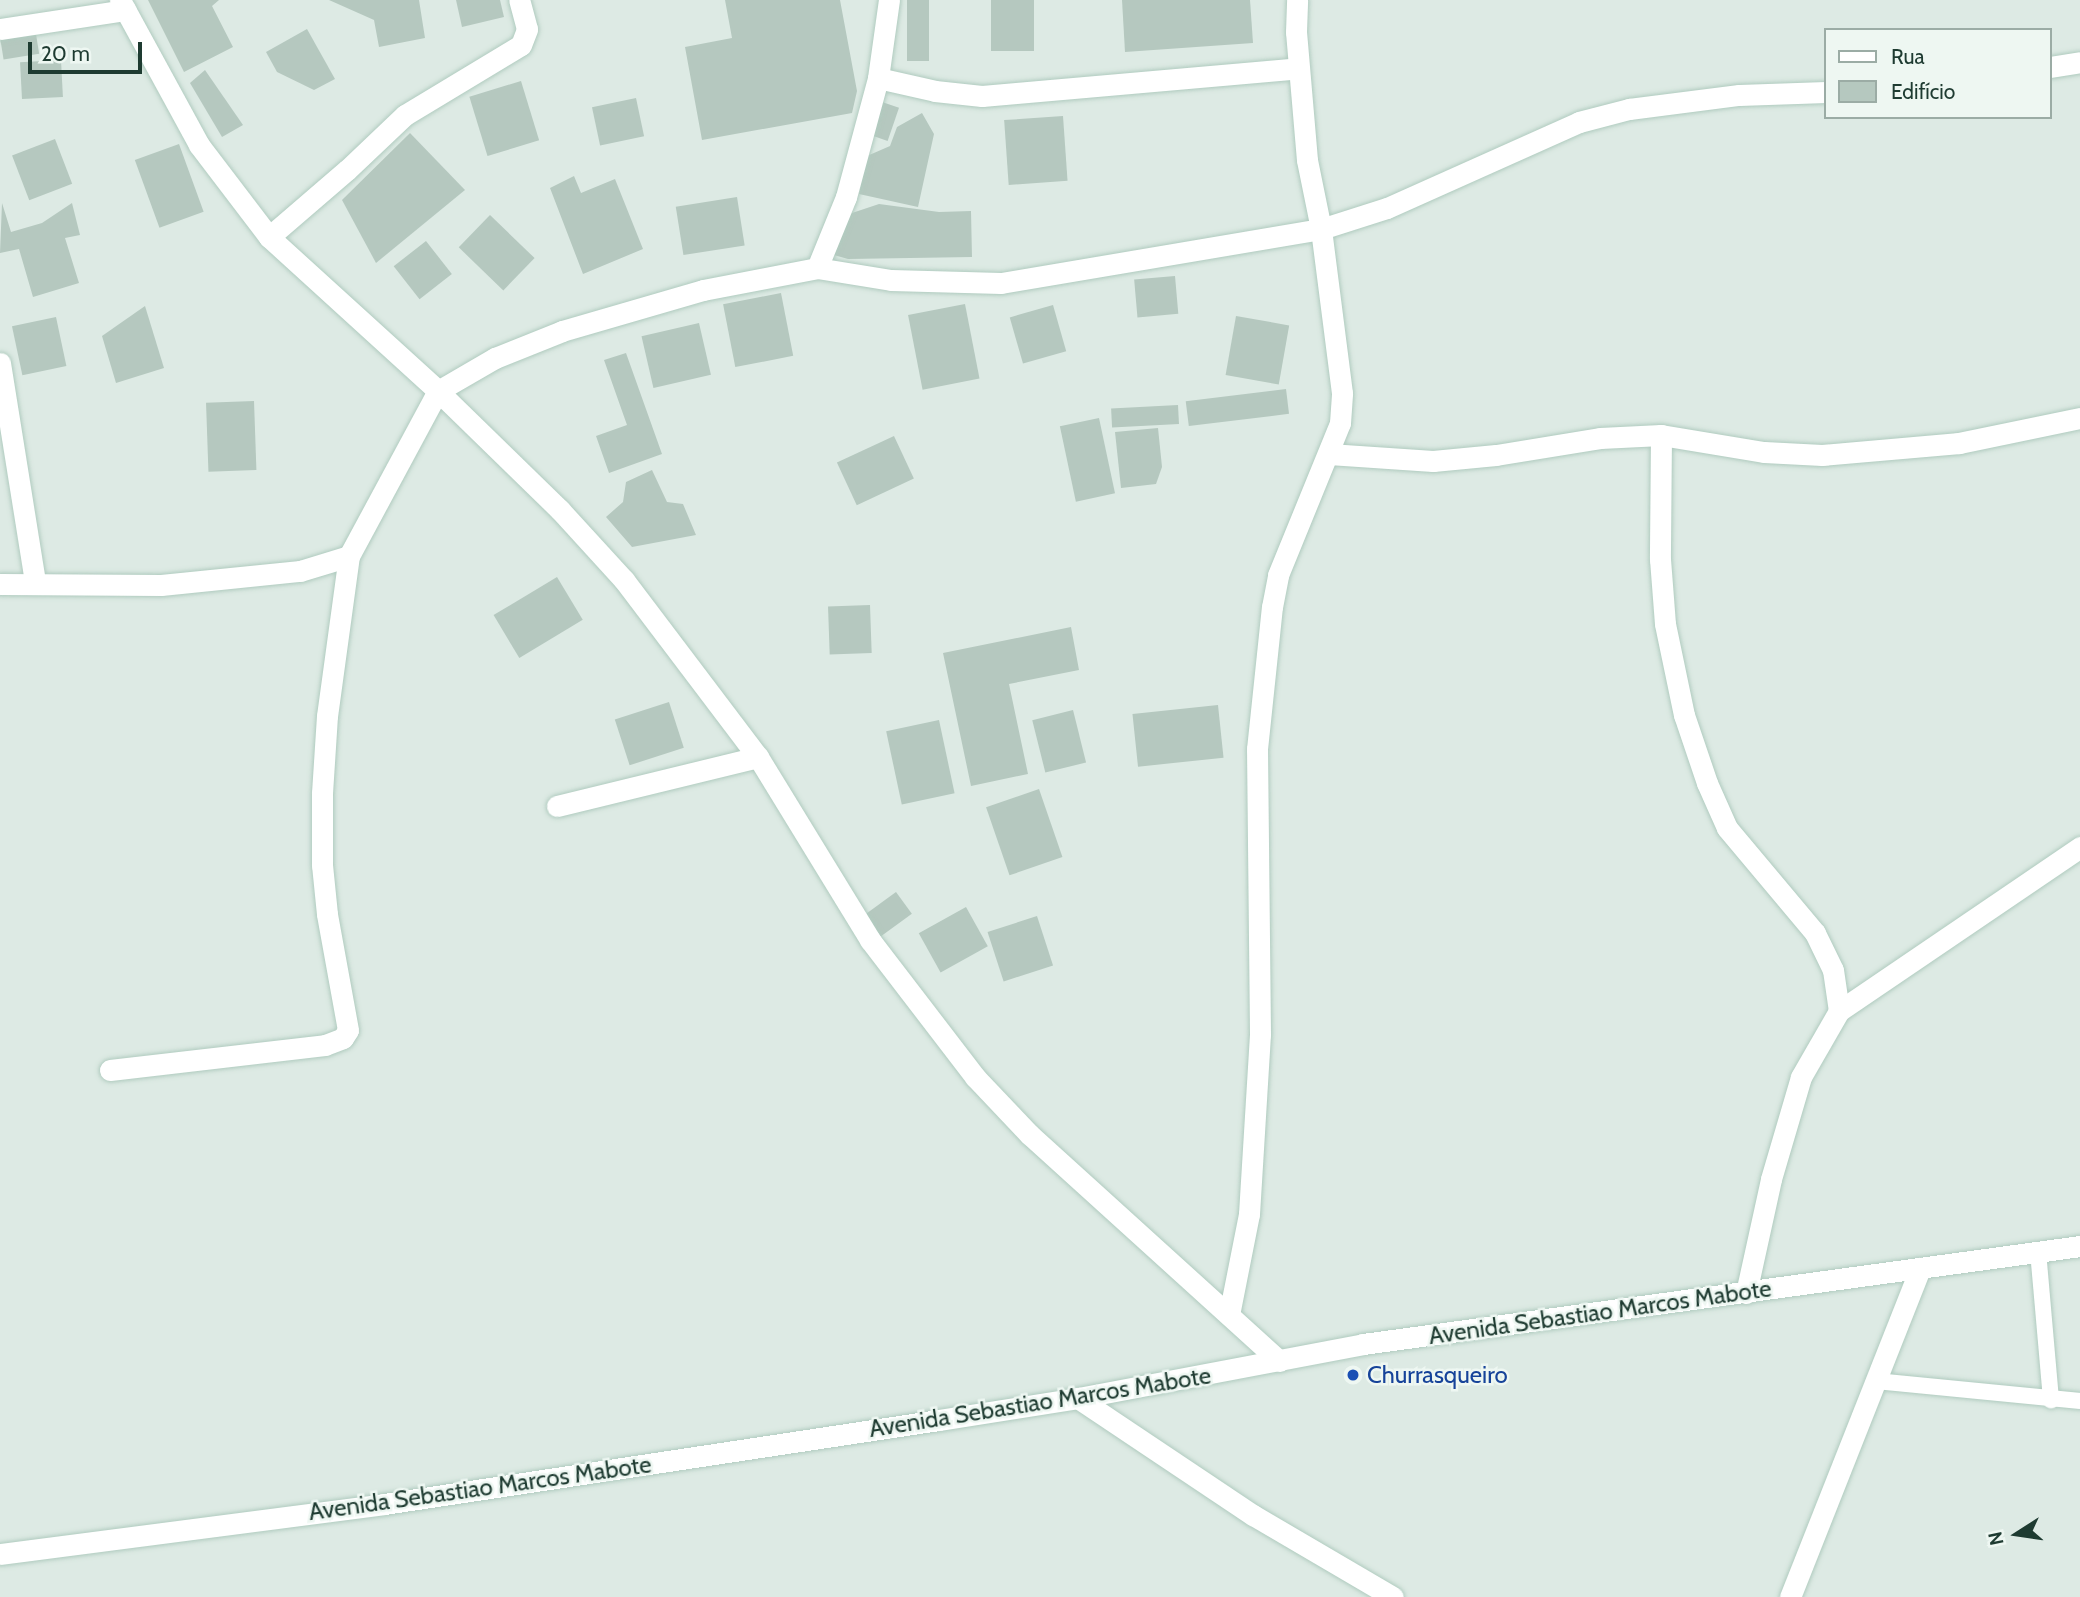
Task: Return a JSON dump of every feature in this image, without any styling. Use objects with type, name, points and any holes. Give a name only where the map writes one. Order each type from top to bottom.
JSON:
[{"type":"street","points":[[269,237],[347,170],[405,115],[520,45],[527,29],[519,0]]},
{"type":"street","points":[[817,268],[846,197],[878,78],[889,0]]},
{"type":"street","points":[[1229,1315],[1249,1214],[1260,1034],[1257,749],[1272,607],[1278,575],[1340,423],[1342,393],[1321,229],[1307,160],[1299,68],[1297,0]]},
{"type":"street","points":[[0,29],[123,5],[199,145],[269,237],[438,391],[560,510],[624,580],[758,757],[870,940],[975,1077],[1029,1135],[1279,1361]]},
{"type":"street","points":[[2052,67],[2080,62]]},
{"type":"street","points":[[878,78],[935,90],[982,96],[1299,68]]},
{"type":"street","points":[[110,1070],[326,1045],[343,1038],[348,1030],[327,914],[322,866],[322,793],[330,690],[349,556],[438,391],[495,358],[602,317],[702,290],[817,268],[891,280],[1001,283],[1321,229],[1387,208],[1579,122],[1629,109],[1739,95],[1825,92]]},
{"type":"street","points":[[0,363],[35,582]]},
{"type":"street","points":[[1329,454],[1433,461],[1496,455],[1600,438],[1661,435],[1764,452],[1822,455],[1959,443],[2080,418]]},
{"type":"street","points":[[1661,435],[1660,559],[1664,611],[1684,715],[1707,783],[1727,828],[1815,933],[1833,970],[1839,1012]]},
{"type":"street","points":[[0,584],[35,582],[83,586],[161,585],[300,571],[349,556]]},
{"type":"street","points":[[557,806],[758,757]]},
{"type":"street","points":[[1746,1293],[1771,1179],[1801,1077],[1839,1012],[2080,847]]},
{"type":"street","name":"Avenida Sebastiao Marcos Mabote","points":[[0,1554],[384,1504],[1078,1398],[1363,1344],[2080,1246]]},
{"type":"street","points":[[1790,1597],[1920,1268]]},
{"type":"street","points":[[1078,1398],[1253,1515],[1383,1595]]},
{"type":"lane","points":[[2038,1251],[2051,1400]]},
{"type":"lane","points":[[1876,1381],[2080,1401]]},
{"type":"building","points":[[148,0],[219,0],[212,6],[233,47],[184,72]]},
{"type":"building","points":[[329,0],[419,0],[425,38],[379,47],[374,20]]},
{"type":"building","points":[[456,0],[500,0],[504,17],[462,27]]},
{"type":"building","points":[[725,0],[840,0],[857,91],[852,113],[702,140],[685,47],[732,38]]},
{"type":"building","points":[[907,0],[929,0],[929,61],[907,61]]},
{"type":"building","points":[[991,0],[1034,0],[1034,51],[991,51]]},
{"type":"building","points":[[1122,0],[1250,0],[1253,43],[1125,52]]},
{"type":"building","points":[[307,29],[335,79],[314,90],[277,72],[266,52]]},
{"type":"building","points":[[36,34],[39,54],[4,59],[0,40]]},
{"type":"building","points":[[61,60],[63,97],[22,99],[20,62]]},
{"type":"building","points":[[205,70],[243,125],[222,137],[190,83]]},
{"type":"building","points":[[521,81],[539,140],[487,156],[469,97]]},
{"type":"building","points":[[636,98],[644,136],[600,146],[592,107]]},
{"type":"building","points":[[882,102],[899,108],[888,141],[871,135]]},
{"type":"building","points":[[922,113],[934,134],[918,207],[859,194],[867,156],[890,146],[897,127]]},
{"type":"building","points":[[1063,116],[1068,181],[1009,185],[1004,120]]},
{"type":"building","points":[[410,133],[465,190],[376,263],[342,200]]},
{"type":"building","points":[[55,139],[72,184],[29,200],[12,155]]},
{"type":"building","points":[[179,144],[204,212],[159,228],[135,160]]},
{"type":"building","points":[[574,176],[581,193],[615,179],[643,249],[583,274],[550,188]]},
{"type":"building","points":[[737,197],[745,245],[683,255],[676,207]]},
{"type":"building","points":[[2,203],[11,232],[42,223],[72,203],[80,235],[65,238],[79,283],[33,297],[19,249],[0,253]]},
{"type":"building","points":[[879,204],[939,212],[971,211],[972,257],[848,259],[834,255],[846,215]]},
{"type":"building","points":[[490,215],[535,258],[503,290],[459,247]]},
{"type":"building","points":[[426,241],[452,274],[420,299],[394,266]]},
{"type":"building","points":[[1175,276],[1178,314],[1137,317],[1134,280]]},
{"type":"building","points":[[781,293],[793,356],[735,367],[723,304]]},
{"type":"building","points":[[965,304],[980,379],[923,390],[908,315]]},
{"type":"building","points":[[1053,305],[1066,351],[1023,364],[1010,317]]},
{"type":"building","points":[[145,306],[164,368],[116,383],[102,336]]},
{"type":"building","points":[[1236,316],[1289,325],[1279,384],[1226,375]]},
{"type":"building","points":[[56,317],[66,366],[22,375],[12,326]]},
{"type":"building","points":[[699,323],[711,375],[653,388],[642,336]]},
{"type":"building","points":[[626,353],[662,454],[609,473],[596,436],[627,425],[604,360]]},
{"type":"building","points":[[1286,389],[1289,414],[1189,426],[1186,401]]},
{"type":"building","points":[[254,401],[256,470],[208,472],[206,403]]},
{"type":"building","points":[[1178,405],[1179,424],[1112,427],[1111,409]]},
{"type":"building","points":[[1099,418],[1115,493],[1076,502],[1060,426]]},
{"type":"building","points":[[1158,428],[1162,467],[1156,484],[1121,488],[1115,432]]},
{"type":"building","points":[[894,436],[914,479],[857,505],[837,463]]},
{"type":"building","points":[[652,470],[667,502],[683,504],[696,535],[632,547],[606,517],[623,502],[626,482]]},
{"type":"building","points":[[557,577],[583,620],[519,658],[494,615]]},
{"type":"building","points":[[870,605],[872,653],[830,654],[828,606]]},
{"type":"building","points":[[1071,627],[1079,670],[1009,684],[1028,774],[971,786],[943,653]]},
{"type":"building","points":[[669,702],[684,748],[630,765],[615,720]]},
{"type":"building","points":[[1218,705],[1224,758],[1138,767],[1132,714]]},
{"type":"building","points":[[1073,710],[1086,762],[1045,773],[1032,720]]},
{"type":"building","points":[[939,720],[955,793],[902,805],[886,731]]},
{"type":"building","points":[[1039,789],[1062,857],[1009,875],[986,807]]},
{"type":"building","points":[[896,892],[912,914],[880,937],[864,915]]},
{"type":"building","points":[[966,907],[988,946],[941,973],[919,933]]},
{"type":"building","points":[[1037,916],[1053,965],[1004,982],[988,932]]},
{"type":"place","name":"Churrasqueiro","points":[[1353,1375]]}]
